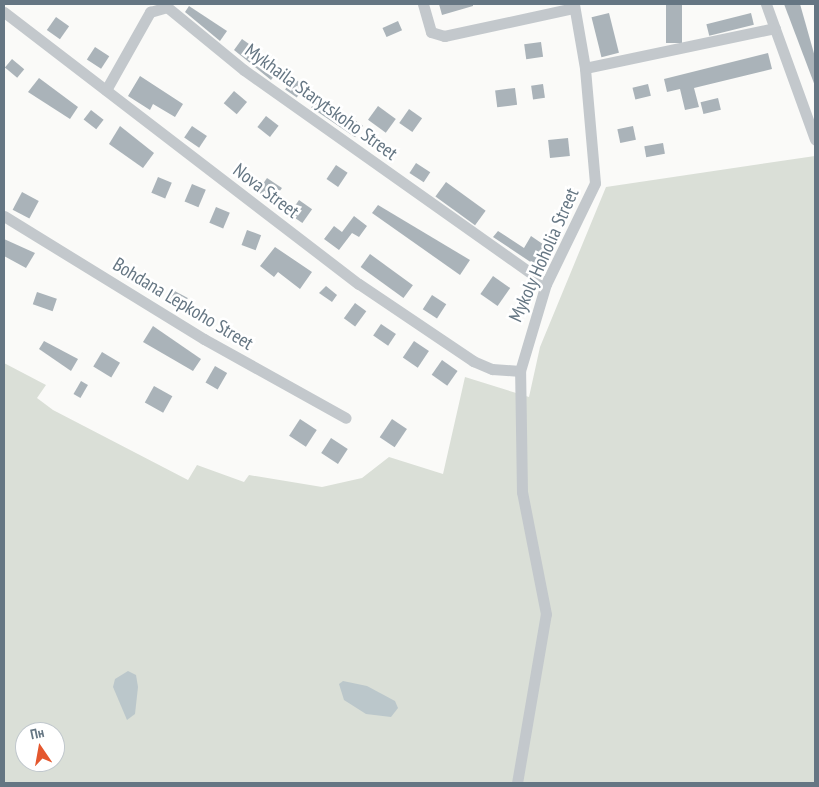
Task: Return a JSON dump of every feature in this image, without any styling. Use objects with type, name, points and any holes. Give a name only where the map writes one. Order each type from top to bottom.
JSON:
[{"type":"street","points":[[423,4],[431,32],[444,36],[574,6]]},
{"type":"street","points":[[766,4],[815,139]]},
{"type":"street","name":"Mykoly Hoholia Street","points":[[517,783],[546,614],[522,492],[520,371],[546,284],[595,183],[585,68],[574,6]]},
{"type":"street","name":"Mykhaila Starytskoho Street","points":[[106,90],[150,12],[167,7],[244,70],[546,284]]},
{"type":"street","name":"Nova Street","points":[[4,12],[359,284],[473,361],[492,369],[520,371]]},
{"type":"street","points":[[585,68],[775,28]]},
{"type":"street","name":"Bohdana Lepkoho Street","points":[[4,216],[204,339],[346,418]]},
{"type":"shaded area","points":[[815,156],[815,783],[4,783],[4,363],[46,385],[37,398],[53,410],[188,480],[197,465],[244,482],[249,475],[322,487],[362,478],[389,457],[443,474],[465,377],[529,397],[540,347],[606,187]]},
{"type":"shaded area","points":[[128,671],[136,675],[138,687],[135,714],[127,720],[113,687],[115,679]]},
{"type":"shaded area","points":[[343,681],[367,686],[395,701],[398,708],[391,717],[366,714],[344,700],[339,684]]},
{"type":"building","points":[[439,4],[473,4],[473,6],[442,15]]},
{"type":"building","points":[[666,4],[682,4],[682,43],[666,43]]},
{"type":"building","points":[[784,4],[800,4],[815,57],[815,86]]},
{"type":"building","points":[[189,6],[227,31],[220,41],[185,12]]},
{"type":"building","points":[[609,13],[619,53],[601,57],[592,17]]},
{"type":"building","points":[[751,13],[754,25],[709,36],[706,24]]},
{"type":"building","points":[[56,17],[69,26],[60,39],[47,30]]},
{"type":"building","points":[[398,21],[402,30],[387,37],[382,28]]},
{"type":"building","points":[[242,39],[281,67],[271,80],[234,50]]},
{"type":"building","points":[[541,42],[543,57],[526,59],[524,44]]},
{"type":"building","points":[[95,47],[109,56],[101,69],[87,60]]},
{"type":"building","points":[[768,53],[772,69],[694,88],[699,107],[685,110],[680,89],[667,92],[664,79]]},
{"type":"building","points":[[12,59],[24,69],[17,78],[5,67]]},
{"type":"building","points":[[140,76],[183,104],[175,117],[153,104],[150,110],[128,96]]},
{"type":"building","points":[[39,78],[78,107],[70,119],[28,92]]},
{"type":"building","points":[[293,78],[305,86],[297,97],[285,90]]},
{"type":"building","points":[[543,84],[545,98],[533,100],[531,86]]},
{"type":"building","points":[[648,84],[651,96],[635,100],[632,88]]},
{"type":"building","points":[[515,88],[517,105],[497,107],[495,90]]},
{"type":"building","points":[[234,91],[247,102],[237,114],[224,103]]},
{"type":"building","points":[[319,96],[363,126],[355,137],[311,108]]},
{"type":"building","points":[[718,98],[721,110],[703,114],[701,102]]},
{"type":"building","points":[[378,106],[396,119],[386,133],[368,120]]},
{"type":"building","points":[[409,109],[422,118],[412,132],[399,123]]},
{"type":"building","points":[[91,110],[104,120],[96,129],[84,119]]},
{"type":"building","points":[[266,116],[279,126],[270,137],[257,127]]},
{"type":"building","points":[[120,126],[154,153],[143,168],[109,144]]},
{"type":"building","points":[[192,126],[207,136],[199,148],[184,138]]},
{"type":"building","points":[[633,126],[636,140],[620,143],[617,129]]},
{"type":"building","points":[[568,138],[570,156],[550,158],[548,140]]},
{"type":"building","points":[[663,143],[665,154],[646,157],[644,146]]},
{"type":"building","points":[[416,163],[430,172],[424,182],[409,173]]},
{"type":"building","points":[[336,165],[348,173],[338,187],[326,179]]},
{"type":"building","points":[[158,177],[172,183],[165,199],[151,193]]},
{"type":"building","points":[[267,178],[282,188],[272,202],[257,192]]},
{"type":"building","points":[[446,182],[486,211],[475,225],[435,197]]},
{"type":"building","points":[[192,184],[206,190],[198,207],[185,201]]},
{"type":"building","points":[[22,192],[39,201],[29,219],[13,210]]},
{"type":"building","points":[[299,200],[312,209],[302,223],[289,214]]},
{"type":"building","points":[[378,205],[470,260],[460,275],[372,213]]},
{"type":"building","points":[[216,207],[230,213],[223,229],[209,223]]},
{"type":"building","points":[[354,216],[367,226],[359,237],[352,233],[339,250],[324,239],[334,226],[342,232]]},
{"type":"building","points":[[247,230],[261,235],[256,250],[242,245]]},
{"type":"building","points":[[498,231],[524,248],[531,236],[550,249],[538,267],[493,237]]},
{"type":"building","points":[[4,239],[35,253],[26,268],[4,256]]},
{"type":"building","points":[[275,247],[312,272],[300,289],[278,272],[274,277],[260,266]]},
{"type":"building","points":[[370,254],[413,285],[403,298],[361,267]]},
{"type":"building","points":[[493,276],[510,288],[498,306],[480,294]]},
{"type":"building","points":[[326,286],[337,295],[332,302],[319,293]]},
{"type":"building","points":[[171,289],[188,298],[183,308],[166,299]]},
{"type":"building","points":[[37,292],[57,299],[53,311],[33,304]]},
{"type":"building","points":[[432,295],[446,304],[437,319],[423,309]]},
{"type":"building","points":[[355,303],[366,311],[355,327],[344,318]]},
{"type":"building","points":[[381,324],[396,334],[388,346],[373,336]]},
{"type":"building","points":[[153,326],[201,359],[193,371],[143,342]]},
{"type":"building","points":[[44,341],[78,359],[71,371],[39,349]]},
{"type":"building","points":[[414,341],[429,351],[418,368],[403,358]]},
{"type":"building","points":[[102,352],[120,363],[111,377],[93,367]]},
{"type":"building","points":[[442,360],[458,371],[447,386],[432,375]]},
{"type":"building","points":[[215,366],[227,373],[218,389],[206,382]]},
{"type":"building","points":[[81,381],[88,385],[80,398],[74,394]]},
{"type":"building","points":[[154,386],[172,396],[163,413],[145,403]]},
{"type":"building","points":[[300,419],[317,430],[306,447],[289,436]]},
{"type":"building","points":[[392,419],[407,429],[395,447],[380,437]]},
{"type":"building","points":[[331,438],[348,449],[338,464],[321,453]]}]
